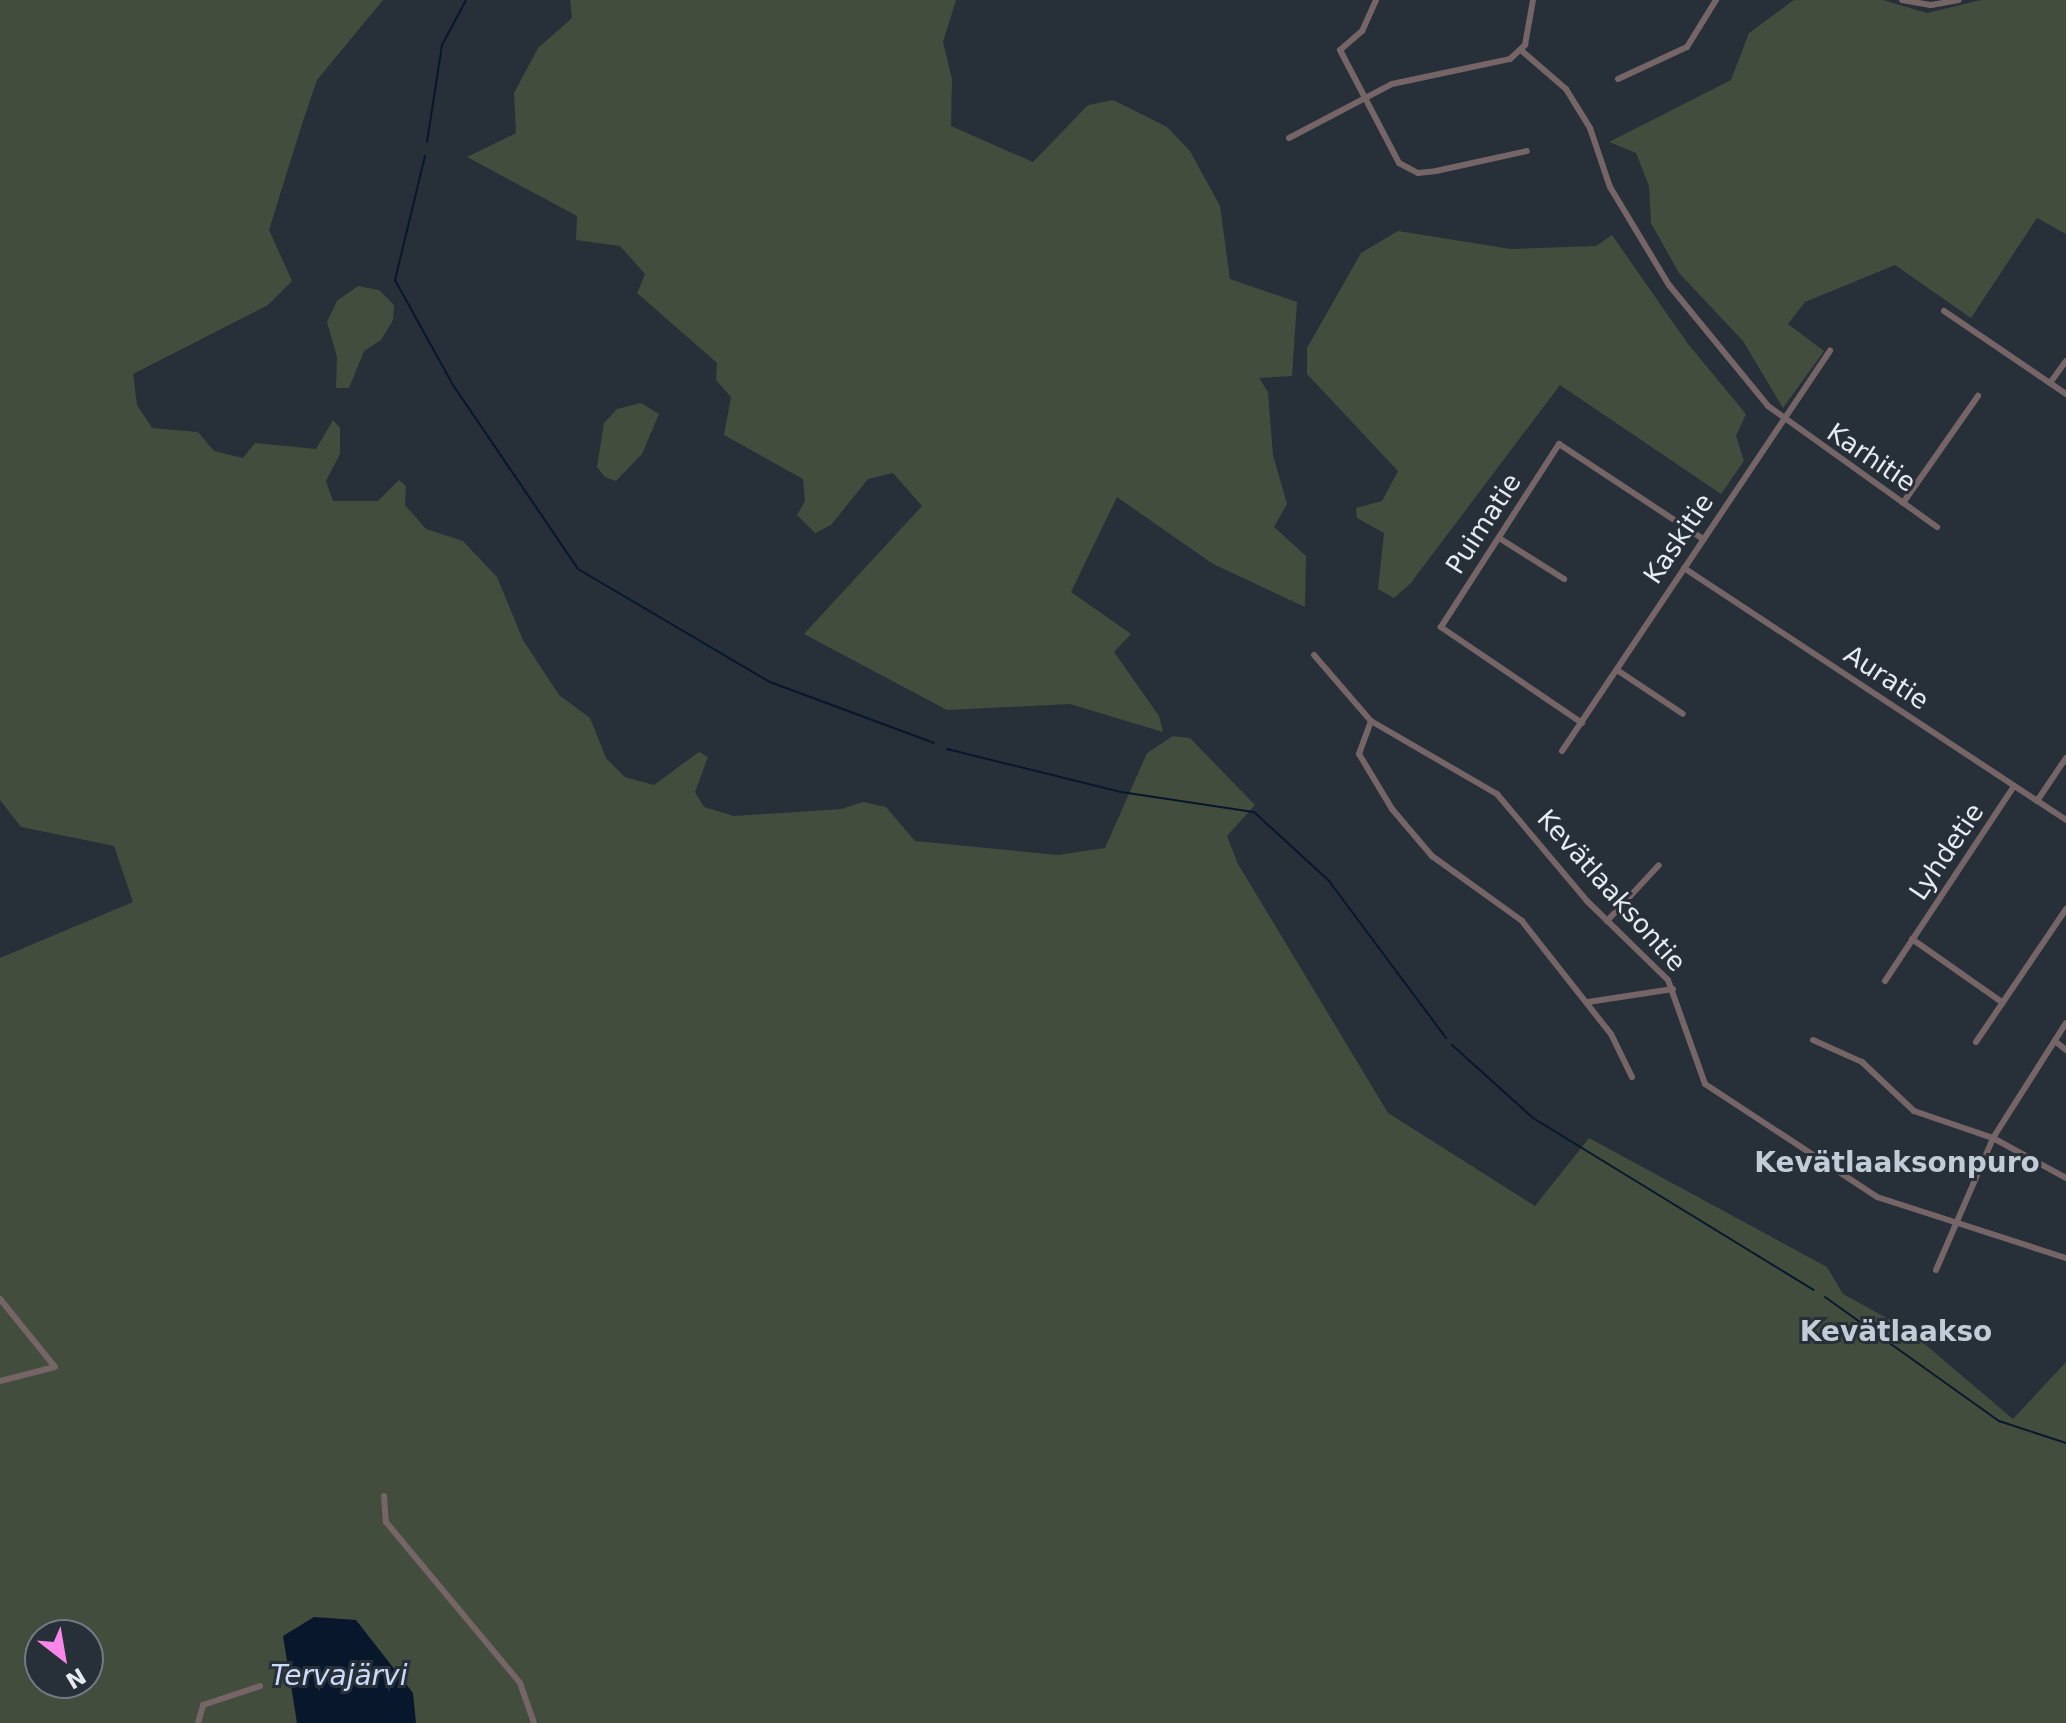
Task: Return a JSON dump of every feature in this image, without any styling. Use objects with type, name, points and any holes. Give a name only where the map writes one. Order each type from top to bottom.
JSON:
[{"type":"street","points":[[1376,0],[1369,21],[1340,50],[1399,163],[1418,173],[1527,151]]},
{"type":"street","points":[[1289,138],[1364,96],[1415,76],[1510,59],[1522,51],[1533,0]]},
{"type":"street","points":[[1618,79],[1687,47],[1716,0]]},
{"type":"street","points":[[1902,0],[1931,5],[1959,0]]},
{"type":"street","name":"Karhitie","points":[[1522,51],[1580,110],[1610,187],[1678,299],[1783,422],[1937,527]]},
{"type":"street","points":[[1944,311],[2066,394]]},
{"type":"street","name":"Kaskitie","points":[[1562,751],[1830,350]]},
{"type":"street","points":[[2050,383],[2066,361]]},
{"type":"street","points":[[1903,503],[1978,396]]},
{"type":"street","name":"Puimatie","points":[[1582,723],[1441,627],[1559,444],[1703,539]]},
{"type":"street","points":[[1499,538],[1564,579]]},
{"type":"street","name":"Auratie","points":[[1684,568],[2066,820]]},
{"type":"street","name":"Kevätlaaksontie","points":[[1314,655],[1371,721],[1497,794],[1607,921],[1673,989],[1705,1084],[1877,1197],[2066,1258]]},
{"type":"street","points":[[1617,670],[1683,714]]},
{"type":"street","points":[[1371,721],[1359,754],[1392,809],[1432,856],[1512,910],[1588,1002],[1632,1077]]},
{"type":"street","points":[[2037,801],[2066,758]]},
{"type":"street","name":"Lyhdetie","points":[[1885,981],[2014,786]]},
{"type":"street","points":[[1607,921],[1659,865]]},
{"type":"street","points":[[1976,1042],[2066,909]]},
{"type":"street","name":"Lyhdetie","points":[[1912,939],[2003,1003]]},
{"type":"street","points":[[1588,1002],[1673,989]]},
{"type":"street","points":[[1936,1270],[1993,1138],[2066,1023]]},
{"type":"street","points":[[1813,1040],[1862,1062],[1914,1111],[1993,1138],[2066,1178]]},
{"type":"street","points":[[2055,1041],[2066,1050]]},
{"type":"street","points":[[0,1299],[55,1367],[0,1381]]},
{"type":"street","points":[[384,1496],[386,1522],[520,1683],[534,1723]]},
{"type":"street","points":[[198,1723],[203,1705],[260,1686]]},
{"type":"green space","points":[[0,0],[383,0],[317,80],[302,124],[269,230],[292,281],[268,305],[133,374],[137,405],[152,428],[198,432],[214,451],[243,458],[255,443],[316,449],[333,420],[340,428],[340,454],[326,481],[333,501],[378,501],[399,480],[406,486],[405,505],[426,529],[463,541],[497,577],[523,640],[559,695],[590,718],[606,758],[625,777],[654,785],[699,752],[708,757],[695,792],[704,807],[734,816],[841,809],[863,802],[886,807],[915,841],[1058,855],[1105,848],[1147,753],[1173,736],[1190,738],[1255,805],[1227,836],[1238,864],[1388,1113],[1535,1206],[1589,1138],[1827,1267],[1843,1294],[1907,1329],[2013,1419],[2066,1362],[2066,1723],[0,1723],[0,958],[133,902],[114,846],[21,827],[0,800]]},
{"type":"green space","points":[[570,0],[956,0],[943,42],[952,79],[951,126],[1033,162],[1088,105],[1113,100],[1167,127],[1190,151],[1220,206],[1230,279],[1297,302],[1292,376],[1259,378],[1268,392],[1273,455],[1287,504],[1274,527],[1306,556],[1305,607],[1213,564],[1117,497],[1071,592],[1131,634],[1114,652],[1159,716],[1163,732],[1070,704],[947,710],[804,634],[922,506],[893,473],[868,479],[831,525],[815,533],[797,515],[805,501],[803,479],[724,435],[731,397],[716,380],[717,363],[637,293],[645,274],[620,246],[576,240],[577,216],[467,157],[516,133],[514,93],[538,48],[572,18]]},
{"type":"green space","points":[[1794,0],[1883,0],[1927,13],[1981,0],[2066,0],[2066,234],[2037,218],[1971,318],[1895,265],[1805,302],[1788,324],[1824,351],[1783,408],[1743,341],[1679,273],[1651,223],[1649,186],[1636,153],[1609,142],[1731,80],[1749,33]]},
{"type":"green space","points":[[1398,231],[1511,249],[1596,246],[1612,235],[1688,344],[1746,414],[1736,436],[1744,461],[1721,494],[1560,385],[1410,584],[1394,598],[1378,589],[1384,533],[1357,518],[1356,508],[1382,501],[1398,471],[1307,374],[1307,348],[1361,253]]},
{"type":"green space","points":[[358,286],[379,290],[394,305],[393,320],[381,340],[364,351],[349,388],[336,388],[337,357],[327,322],[337,301]]},
{"type":"green space","points":[[641,403],[659,414],[642,454],[616,481],[605,477],[597,467],[604,423],[617,409]]},
{"type":"water","name":"Tervajärvi","points":[[314,1617],[356,1620],[413,1693],[416,1723],[297,1723],[283,1636]]},
{"type":"waterway","points":[[427,142],[442,45],[466,0]]},
{"type":"waterway","points":[[425,156],[395,280],[453,385],[578,569],[770,682],[934,743]]},
{"type":"waterway","points":[[947,749],[1121,792],[1254,812],[1329,881],[1446,1038]]},
{"type":"waterway","points":[[1452,1045],[1533,1118],[1814,1290]]},
{"type":"waterway","points":[[1825,1297],[1999,1421],[2066,1443]]},
{"type":"district","name":"Kevätlaaksonpuro","points":[[1897,1163]]},
{"type":"district","name":"Kevätlaakso","points":[[1896,1332]]}]
